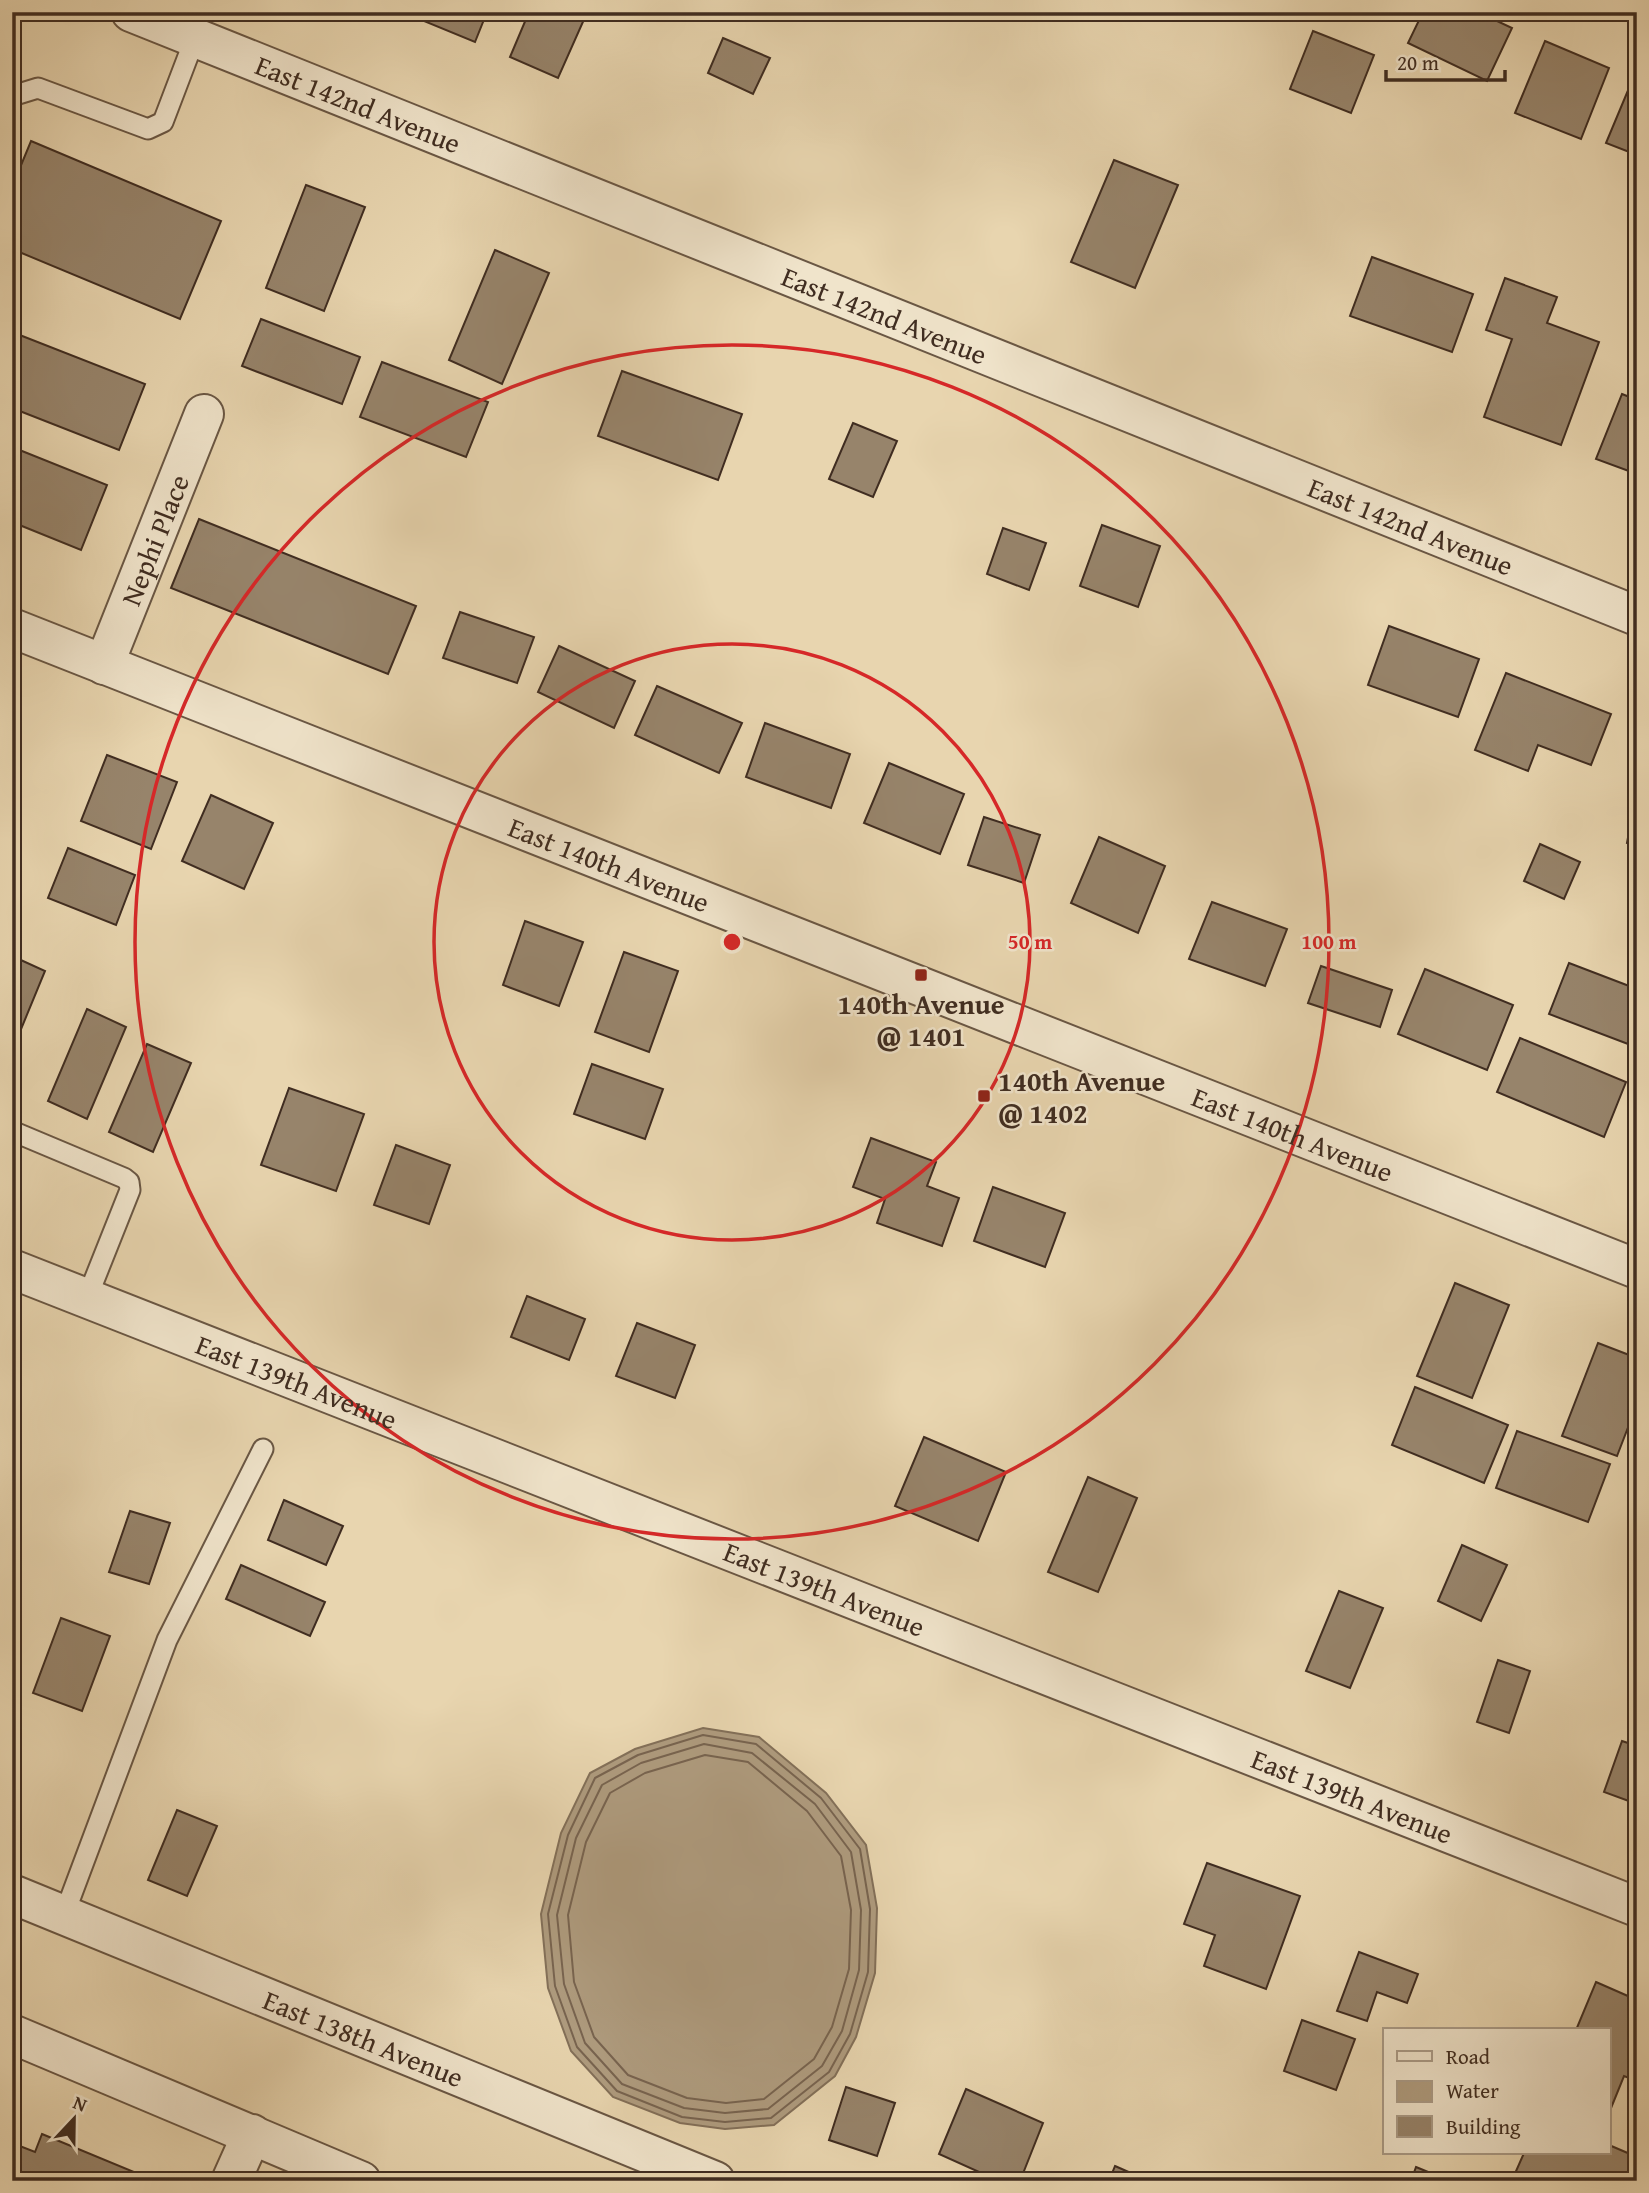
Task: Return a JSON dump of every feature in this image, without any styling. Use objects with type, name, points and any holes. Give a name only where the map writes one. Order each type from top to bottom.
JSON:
[{"type":"street","name":"East 142nd Avenue","points":[[131,12],[1637,616]]},
{"type":"street","name":"Nephi Place","points":[[104,664],[204,414]]},
{"type":"street","name":"East 140th Avenue","points":[[12,628],[1637,1269]]},
{"type":"street","name":"East 139th Avenue","points":[[12,1269],[1637,1907]]},
{"type":"street","name":"East 138th Avenue","points":[[12,1894],[715,2181]]},
{"type":"street","points":[[12,2034],[361,2181]]},
{"type":"street","points":[[231,2181],[252,2134]]},
{"type":"lane","points":[[12,96],[38,88],[148,130],[163,122],[195,38]]},
{"type":"lane","points":[[12,1131],[129,1182],[130,1189],[87,1298]]},
{"type":"lane","points":[[64,1915],[167,1640],[263,1448]]},
{"type":"water","points":[[703,1728],[759,1737],[826,1793],[866,1845],[877,1908],[875,1973],[856,2037],[835,2076],[774,2125],[725,2129],[680,2123],[613,2097],[571,2051],[548,1988],[541,1914],[561,1833],[590,1773],[635,1749]]},
{"type":"building","points":[[421,12],[487,12],[475,42],[419,19]]},
{"type":"building","points":[[529,12],[579,12],[586,15],[558,78],[510,57]]},
{"type":"building","points":[[1423,12],[1478,12],[1512,28],[1487,81],[1408,43]]},
{"type":"building","points":[[1313,31],[1374,55],[1351,113],[1290,89]]},
{"type":"building","points":[[723,38],[770,58],[753,94],[708,73]]},
{"type":"building","points":[[1545,41],[1609,68],[1581,139],[1515,113]]},
{"type":"building","points":[[1634,76],[1637,77],[1637,155],[1606,143]]},
{"type":"building","points":[[31,141],[221,221],[180,319],[12,249],[12,187]]},
{"type":"building","points":[[1114,160],[1178,185],[1135,288],[1071,262]]},
{"type":"building","points":[[306,185],[365,207],[324,311],[266,288]]},
{"type":"building","points":[[495,250],[549,273],[502,384],[449,360]]},
{"type":"building","points":[[1372,257],[1473,294],[1452,352],[1350,316]]},
{"type":"building","points":[[1505,278],[1557,297],[1547,323],[1599,342],[1561,445],[1484,417],[1512,339],[1486,330]]},
{"type":"building","points":[[261,319],[360,357],[342,404],[242,366]]},
{"type":"building","points":[[12,332],[145,384],[119,450],[12,408]]},
{"type":"building","points":[[382,362],[488,402],[466,457],[360,417]]},
{"type":"building","points":[[622,371],[742,414],[718,480],[598,436]]},
{"type":"building","points":[[1622,394],[1637,400],[1637,474],[1596,459]]},
{"type":"building","points":[[853,423],[897,441],[873,497],[829,479]]},
{"type":"building","points":[[12,447],[107,485],[81,550],[12,522]]},
{"type":"building","points":[[199,519],[416,606],[388,674],[171,588]]},
{"type":"building","points":[[1102,525],[1160,546],[1138,607],[1080,586]]},
{"type":"building","points":[[1003,528],[1046,543],[1029,590],[987,574]]},
{"type":"building","points":[[460,612],[534,637],[517,683],[443,658]]},
{"type":"building","points":[[1389,626],[1479,659],[1458,717],[1368,685]]},
{"type":"building","points":[[559,646],[635,681],[614,728],[538,692]]},
{"type":"building","points":[[1506,673],[1611,714],[1591,765],[1538,745],[1528,771],[1475,750]]},
{"type":"building","points":[[657,686],[742,723],[719,773],[635,735]]},
{"type":"building","points":[[765,723],[850,754],[831,808],[746,777]]},
{"type":"building","points":[[107,755],[177,782],[151,849],[81,821]]},
{"type":"building","points":[[889,763],[964,794],[940,854],[864,823]]},
{"type":"building","points":[[1637,789],[1637,845],[1627,843]]},
{"type":"building","points":[[211,795],[273,823],[244,889],[182,861]]},
{"type":"building","points":[[984,817],[1040,835],[1024,883],[968,865]]},
{"type":"building","points":[[1099,837],[1165,866],[1138,933],[1071,903]]},
{"type":"building","points":[[1540,844],[1580,862],[1564,899],[1524,881]]},
{"type":"building","points":[[68,848],[135,875],[116,925],[48,898]]},
{"type":"building","points":[[1212,902],[1287,929],[1265,986],[1189,959]]},
{"type":"building","points":[[525,921],[583,942],[559,1006],[503,985]]},
{"type":"building","points":[[624,952],[678,971],[649,1052],[595,1032]]},
{"type":"building","points":[[12,956],[45,971],[12,1051]]},
{"type":"building","points":[[1569,963],[1637,989],[1636,1047],[1549,1014]]},
{"type":"building","points":[[1321,966],[1392,990],[1380,1027],[1308,1003]]},
{"type":"building","points":[[1425,969],[1513,1005],[1487,1070],[1398,1034]]},
{"type":"building","points":[[87,1009],[126,1027],[87,1119],[48,1101]]},
{"type":"building","points":[[1520,1038],[1626,1082],[1604,1137],[1497,1092]]},
{"type":"building","points":[[147,1044],[191,1063],[153,1152],[109,1132]]},
{"type":"building","points":[[592,1064],[663,1089],[645,1139],[574,1114]]},
{"type":"building","points":[[289,1088],[364,1114],[336,1191],[261,1165]]},
{"type":"building","points":[[871,1138],[936,1162],[927,1186],[959,1198],[942,1246],[877,1223],[885,1199],[853,1187]]},
{"type":"building","points":[[396,1145],[450,1165],[429,1224],[374,1205]]},
{"type":"building","points":[[993,1187],[1065,1213],[1045,1267],[974,1241]]},
{"type":"building","points":[[1455,1283],[1509,1305],[1472,1398],[1417,1376]]},
{"type":"building","points":[[527,1296],[585,1319],[569,1360],[511,1337]]},
{"type":"building","points":[[637,1323],[695,1345],[675,1398],[616,1376]]},
{"type":"building","points":[[1598,1343],[1637,1358],[1637,1404],[1617,1456],[1562,1436]]},
{"type":"building","points":[[1415,1387],[1508,1425],[1484,1483],[1392,1445]]},
{"type":"building","points":[[1517,1431],[1610,1464],[1588,1522],[1496,1488]]},
{"type":"building","points":[[924,1437],[1006,1472],[978,1541],[895,1506]]},
{"type":"building","points":[[1088,1477],[1137,1498],[1098,1592],[1048,1572]]},
{"type":"building","points":[[284,1500],[343,1526],[326,1565],[268,1540]]},
{"type":"building","points":[[130,1511],[170,1523],[149,1584],[109,1572]]},
{"type":"building","points":[[1462,1545],[1507,1565],[1481,1621],[1438,1601]]},
{"type":"building","points":[[241,1565],[325,1602],[310,1636],[226,1599]]},
{"type":"building","points":[[1339,1591],[1383,1608],[1350,1688],[1306,1671]]},
{"type":"building","points":[[61,1618],[110,1636],[82,1711],[33,1693]]},
{"type":"building","points":[[1498,1660],[1530,1671],[1509,1733],[1477,1722]]},
{"type":"building","points":[[1622,1741],[1637,1746],[1637,1804],[1604,1792]]},
{"type":"building","points":[[177,1810],[217,1826],[187,1896],[148,1880]]},
{"type":"building","points":[[1207,1863],[1300,1896],[1266,1989],[1204,1966],[1215,1935],[1184,1924]]},
{"type":"building","points":[[1359,1952],[1418,1974],[1407,2003],[1377,1992],[1367,2021],[1337,2011]]},
{"type":"building","points":[[1596,1982],[1637,2000],[1637,2081],[1624,2076],[1610,2111],[1610,2028],[1577,2028]]},
{"type":"building","points":[[1302,2020],[1355,2039],[1336,2090],[1284,2071]]},
{"type":"building","points":[[846,2087],[895,2103],[877,2156],[829,2140]]},
{"type":"building","points":[[966,2089],[1043,2123],[1020,2181],[999,2181],[939,2154]]},
{"type":"building","points":[[42,2134],[134,2172],[130,2181],[12,2181],[12,2143],[35,2152]]},
{"type":"building","points":[[1610,2145],[1637,2157],[1635,2181],[1519,2181],[1513,2178],[1524,2154],[1610,2154]]},
{"type":"building","points":[[1115,2166],[1149,2181],[1109,2181]]},
{"type":"building","points":[[1416,2167],[1450,2181],[1411,2181]]},
{"type":"place","name":"140th Avenue @ 1401","points":[[921,975]]},
{"type":"place","name":"140th Avenue @ 1402","points":[[984,1096]]}]
